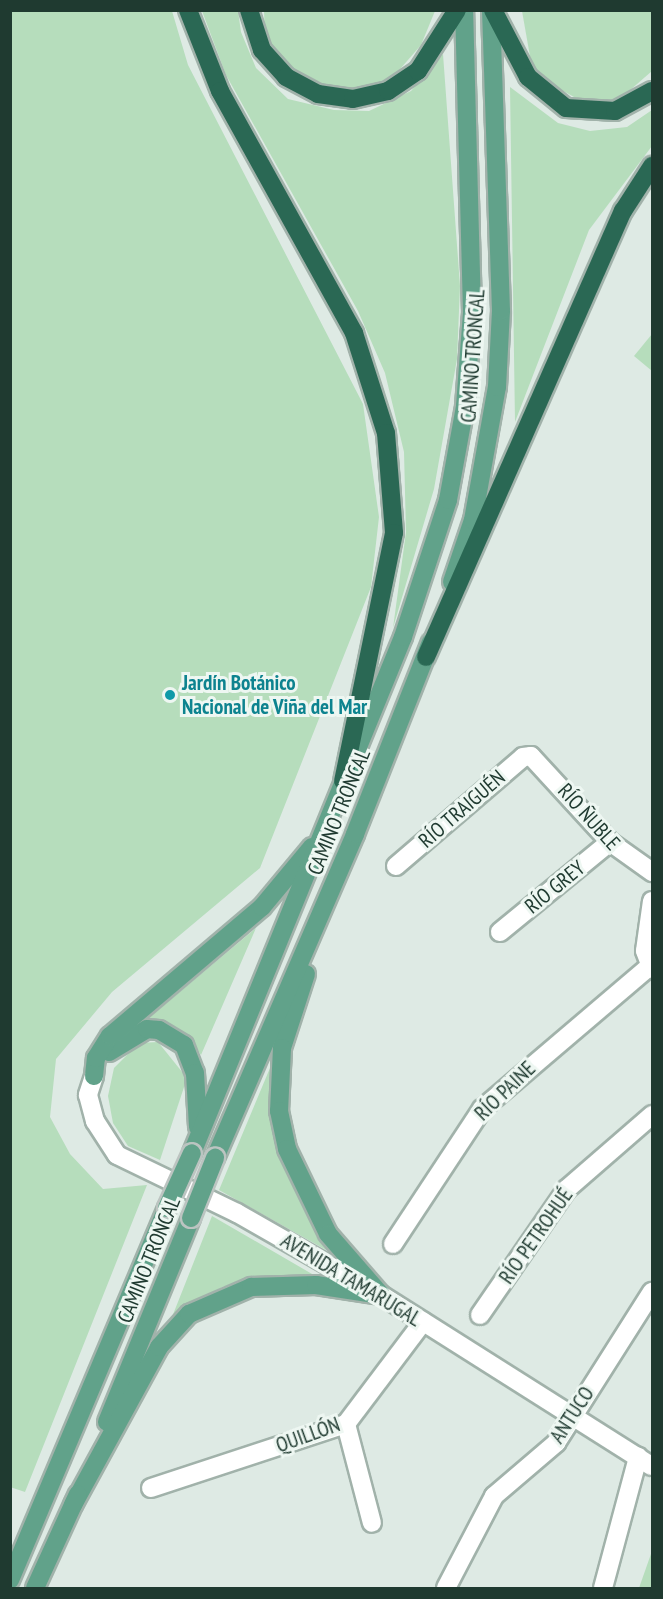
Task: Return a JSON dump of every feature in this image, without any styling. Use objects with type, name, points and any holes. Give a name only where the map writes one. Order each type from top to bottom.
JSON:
[{"type":"highway","points":[[188,10],[220,91],[354,333],[386,433],[392,543],[344,781]]},
{"type":"highway","points":[[249,10],[262,50],[286,77],[318,94],[353,99],[388,91],[418,71],[457,10]]},
{"type":"highway","points":[[492,10],[528,77],[566,108],[615,111],[652,91]]},
{"type":"highway","points":[[426,657],[623,212],[652,166]]},
{"type":"main road","name":"CAMINO TRONCAL","points":[[10,1580],[194,1147],[421,592],[458,453],[472,312],[464,10]]},
{"type":"main road","name":"CAMINO TRONCAL","points":[[35,1588],[73,1505],[215,1158],[343,863],[426,657],[472,520],[497,387],[501,311],[492,10]]},
{"type":"main road","points":[[94,1076],[96,1058],[110,1036],[262,907],[323,835]]},
{"type":"main road","points":[[343,863],[282,1048],[279,1111],[302,1190],[328,1234],[381,1295]]},
{"type":"main road","points":[[94,1076],[110,1051],[135,1033],[159,1030],[172,1036],[194,1066],[199,1099],[194,1147]]},
{"type":"main road","points":[[73,1505],[159,1347],[189,1314],[251,1287],[316,1285],[381,1295]]},
{"type":"street","name":"RÍO ÑUBLE","points":[[531,756],[610,842],[652,872]]},
{"type":"street","name":"RÍO TRAIGUÉN","points":[[396,866],[523,757],[531,756]]},
{"type":"street","name":"RÍO GREY","points":[[500,932],[610,842]]},
{"type":"street","points":[[651,967],[645,940],[652,904]]},
{"type":"street","name":"RÍO PAINE","points":[[393,1244],[482,1109],[651,967]]},
{"type":"street","name":"AVENIDA TAMARUGAL","points":[[94,1076],[88,1095],[95,1121],[117,1155],[237,1213],[381,1295],[574,1413],[645,1461]]},
{"type":"street","name":"RÍO PETROHUÉ","points":[[480,1315],[567,1189],[652,1115]]},
{"type":"street","name":"ANTUCO","points":[[446,1588],[494,1496],[556,1443],[652,1292]]},
{"type":"street","name":"QUILLÓN","points":[[151,1488],[346,1424],[423,1322]]},
{"type":"street","points":[[346,1424],[372,1523]]},
{"type":"street","points":[[603,1588],[645,1461]]},
{"type":"green space","name":"Jardín Botánico Nacional de Viña del Mar","points":[[10,11],[172,11],[188,65],[363,404],[379,517],[371,587],[260,868],[112,992],[56,1059],[50,1117],[70,1154],[103,1189],[147,1185],[25,1492],[10,1487]]},
{"type":"green space","points":[[202,11],[238,11],[241,32],[256,68],[288,99],[334,110],[369,111],[411,91],[443,54],[460,286],[457,359],[434,489],[393,628],[406,532],[404,452],[385,373],[358,311],[226,75]]},
{"type":"green space","points":[[264,11],[435,11],[421,45],[394,76],[356,91],[324,90],[290,73],[265,36]]},
{"type":"green space","points":[[522,11],[652,11],[652,71],[621,98],[599,103],[574,97],[544,80],[531,62]]},
{"type":"green space","points":[[510,87],[558,123],[590,131],[627,127],[652,110],[652,146],[589,230],[515,422]]},
{"type":"green space","points":[[652,334],[652,371],[634,356]]},
{"type":"green space","points":[[256,928],[201,1055],[189,1036],[145,1021]]},
{"type":"green space","points":[[158,1042],[187,1078],[160,1160],[128,1146],[113,1123],[108,1096],[114,1068],[139,1043]]},
{"type":"green space","points":[[275,1056],[273,1118],[284,1167],[328,1251],[219,1190]]},
{"type":"green space","points":[[212,1216],[319,1278],[269,1276],[222,1287],[172,1317]]},
{"type":"green space","points":[[652,1551],[652,1588],[639,1588]]},
{"type":"place","name":"Jardín Botánico Nacional de Viña del Mar","points":[[170,695]]}]
